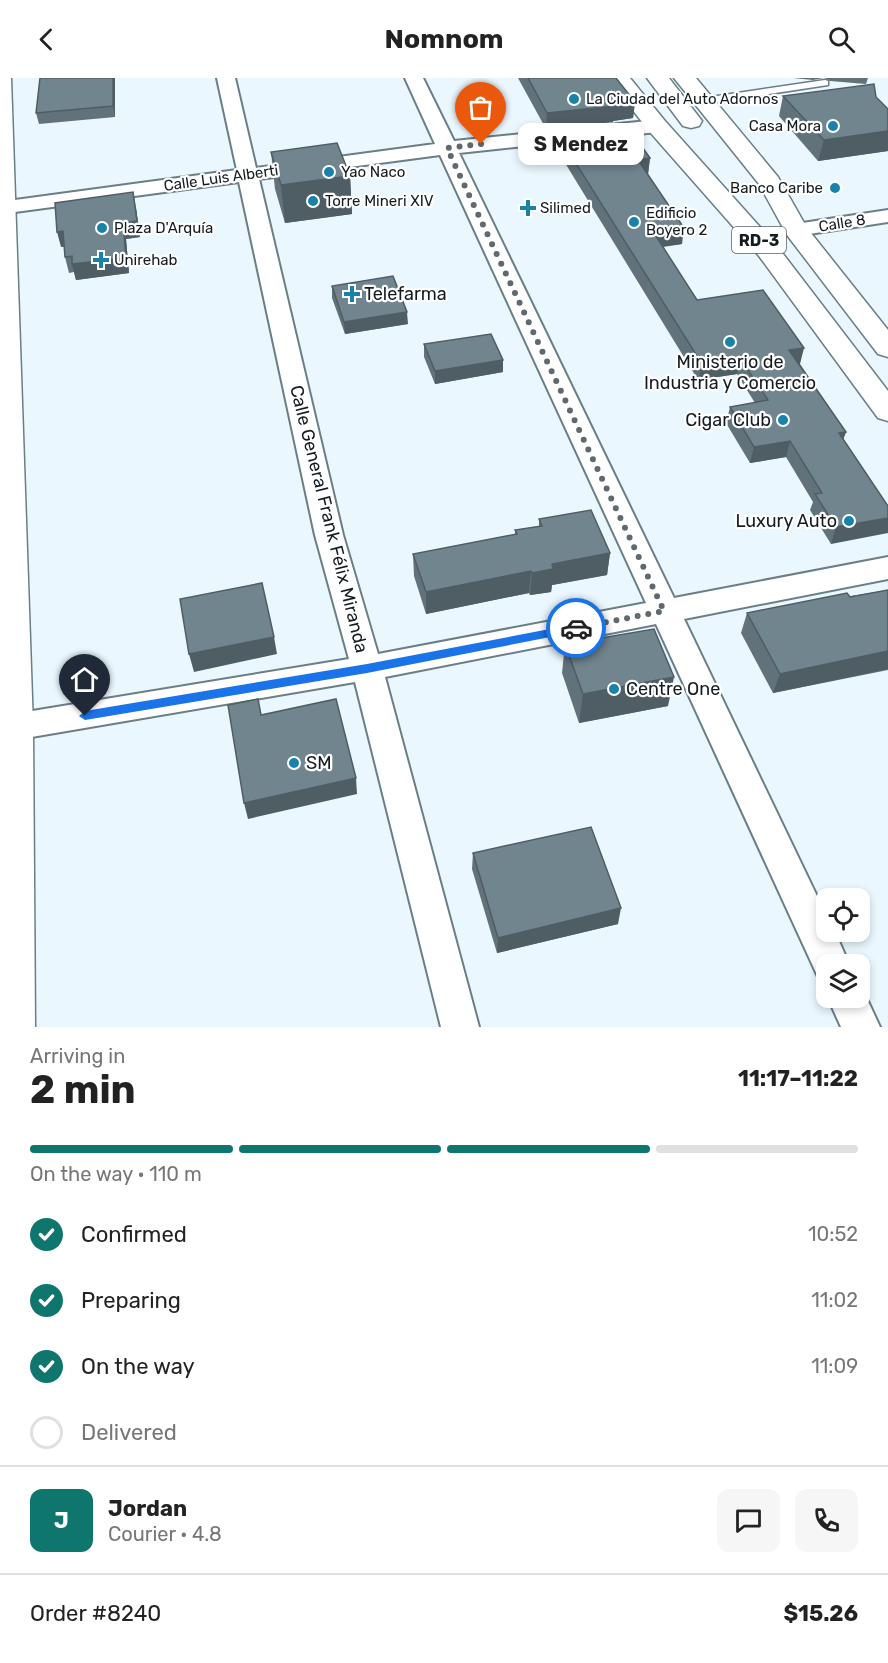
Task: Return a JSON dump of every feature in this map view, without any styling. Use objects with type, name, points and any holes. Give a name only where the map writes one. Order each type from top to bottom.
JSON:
[{"type":"main road","points":[[0,78],[6,647],[14,727],[13,1027]]},
{"type":"main road","name":"RD-3","points":[[619,78],[657,126],[768,251],[888,411]]},
{"type":"main road","points":[[658,78],[686,115],[755,195],[796,230]]},
{"type":"main road","name":"RD-3","points":[[685,78],[770,182],[796,230],[888,348]]},
{"type":"street","name":"Calle General Frank Félix Miranda","points":[[226,78],[329,535],[367,668],[460,1027]]},
{"type":"street","points":[[414,78],[826,954]]},
{"type":"street","name":"Calle Luis Alberti","points":[[1,208],[447,148],[657,126]]},
{"type":"street","name":"Calle 8","points":[[796,230],[888,216]]},
{"type":"street","points":[[14,727],[367,668],[888,568]]},
{"type":"street","points":[[852,1008],[861,1027]]},
{"type":"lane","points":[[704,101],[825,83]]},
{"type":"building","points":[[40,78],[113,78],[113,106],[36,113]]},
{"type":"building","name":"La Ciudad del Auto Adornos","points":[[528,78],[616,78],[635,102],[547,113]]},
{"type":"building","points":[[874,84],[876,97],[888,109],[888,131],[824,140],[783,96]]},
{"type":"building","points":[[625,123],[650,158],[638,160],[684,228],[654,233],[697,300],[763,290],[804,348],[789,350],[846,432],[839,433],[888,506],[888,518],[836,527],[815,494],[822,493],[790,441],[754,447],[730,407],[768,400],[740,358],[702,364],[555,130]]},
{"type":"building","points":[[337,143],[350,176],[281,185],[271,152]]},
{"type":"building","points":[[133,192],[137,221],[123,223],[126,258],[72,264],[72,256],[65,257],[63,231],[57,232],[55,203]]},
{"type":"building","points":[[393,276],[407,312],[344,322],[332,286]]},
{"type":"building","points":[[491,334],[503,360],[435,371],[424,344]]},
{"type":"building","points":[[591,510],[610,553],[552,564],[553,569],[532,573],[531,571],[426,592],[413,554],[517,534],[515,530],[542,526],[539,519]]},
{"type":"building","points":[[262,583],[274,637],[189,654],[180,599]]},
{"type":"building","points":[[888,590],[888,651],[780,674],[747,613],[847,593],[850,597]]},
{"type":"building","points":[[654,629],[674,677],[583,694],[565,644]]},
{"type":"building","name":"SM","points":[[258,699],[261,715],[336,699],[356,778],[244,803],[228,705]]},
{"type":"building","points":[[591,827],[621,908],[498,938],[473,853]]},
{"type":"way so far","points":[[481,144],[447,148],[664,611],[576,628]]},
{"type":"place","name":"La Ciudad del Auto Adornos","points":[[574,99]]},
{"type":"place","name":"Casa Mora","points":[[833,126]]},
{"type":"place","name":"S Mendez","points":[[481,144]]},
{"type":"place","name":"Yao Naco","points":[[329,172]]},
{"type":"place","name":"Banco Caribe","points":[[835,188]]},
{"type":"place","name":"Torre Mineri XIV","points":[[313,201]]},
{"type":"place","name":"Silimed","points":[[528,208]]},
{"type":"place","name":"Edificio Boyero 2","points":[[634,222]]},
{"type":"place","name":"Plaza D'Arquía","points":[[102,228]]},
{"type":"place","name":"Unirehab","points":[[101,260]]},
{"type":"place","name":"Telefarma","points":[[352,294]]},
{"type":"place","name":"Ministerio de Industria y Comercio","points":[[730,342]]},
{"type":"place","name":"Cigar Club","points":[[783,420]]},
{"type":"place","name":"Luxury Auto","points":[[849,521]]},
{"type":"place","name":"Centre One","points":[[614,689]]},
{"type":"place","name":"SM","points":[[294,763]]},
{"type":"route","points":[[85,716],[367,668],[576,628]]}]
